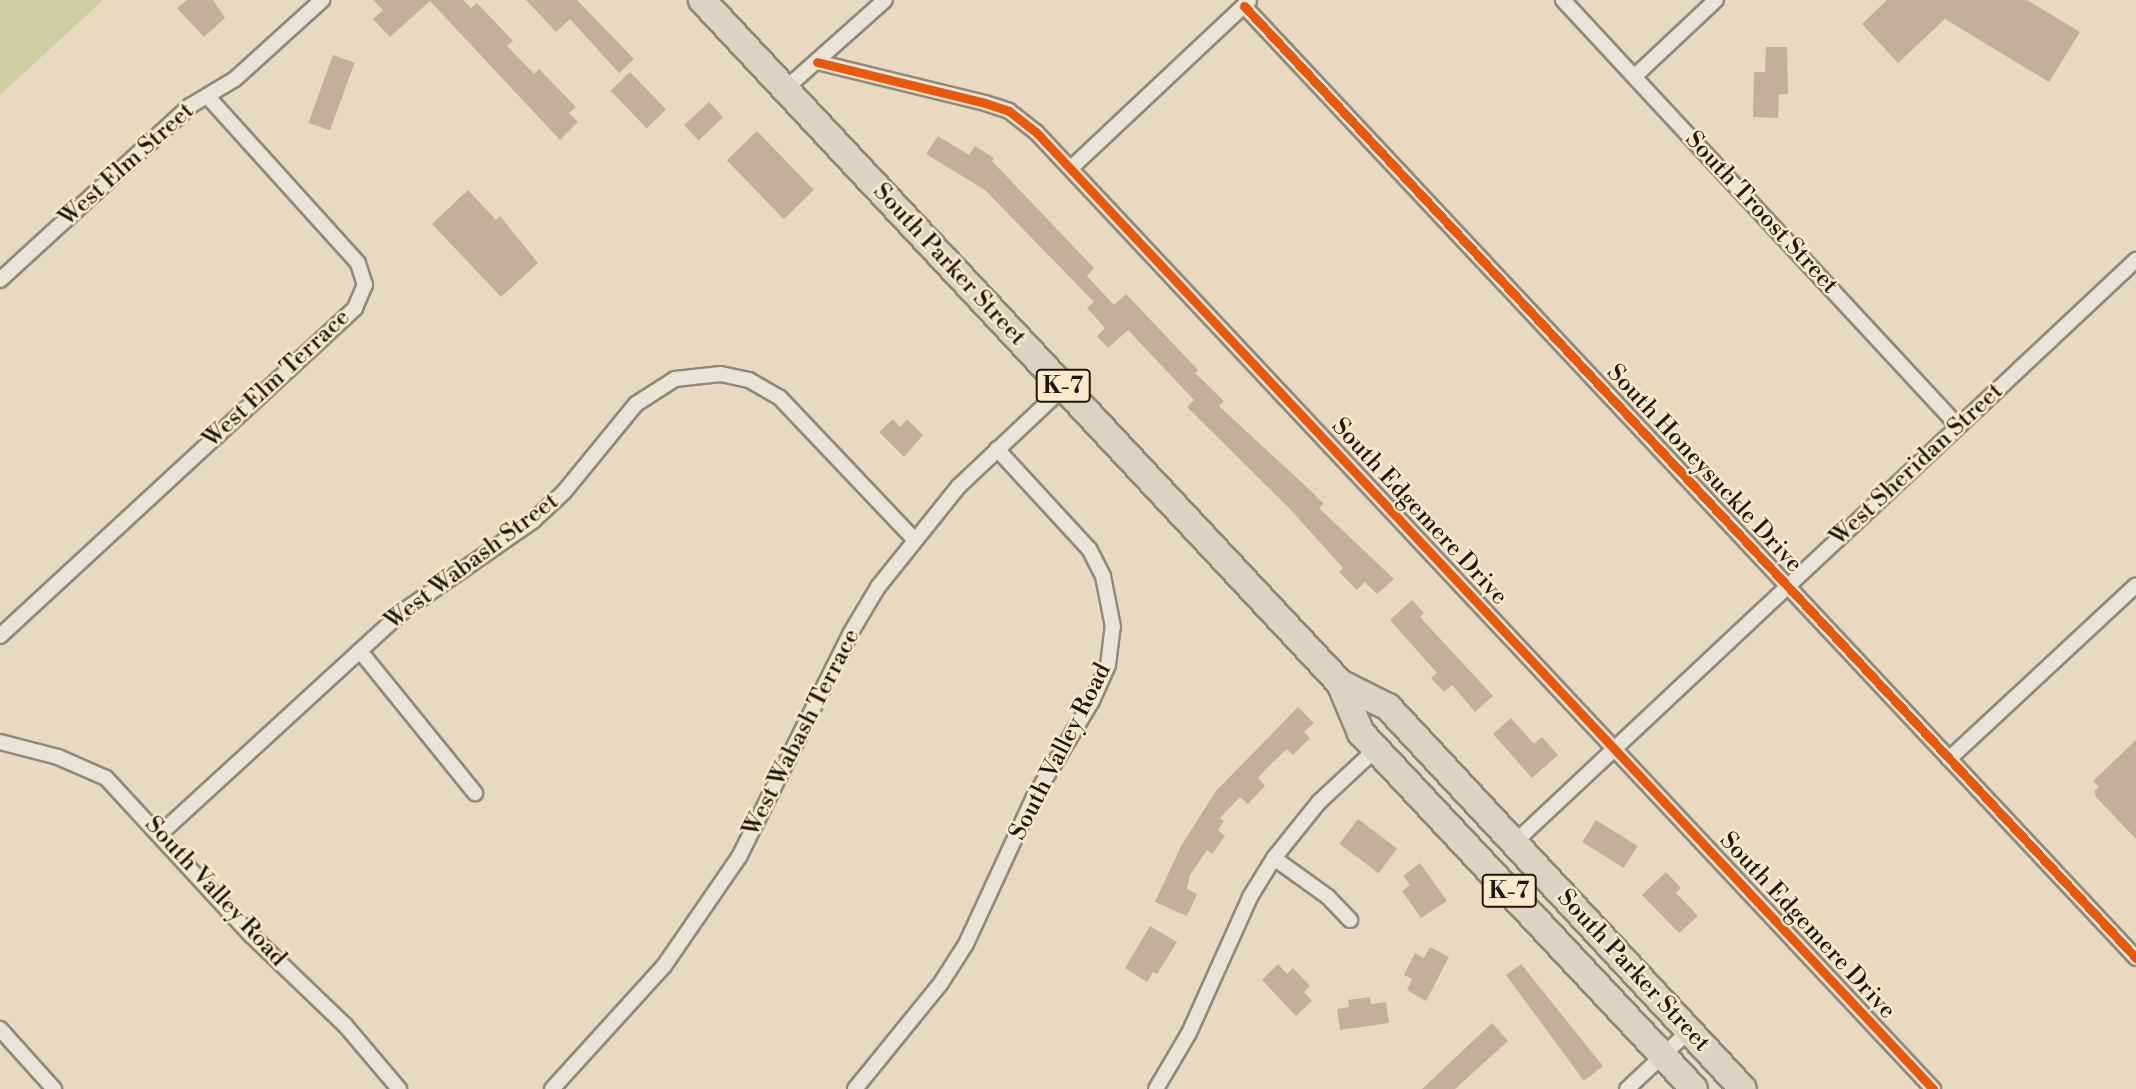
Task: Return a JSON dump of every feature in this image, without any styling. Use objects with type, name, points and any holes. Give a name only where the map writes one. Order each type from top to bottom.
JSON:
[{"type":"highway","name":"South Parker Street","points":[[702,0],[1340,683],[1361,733],[1694,1089]]},
{"type":"highway","name":"South Parker Street","points":[[1340,683],[1388,707],[1743,1089]]},
{"type":"street","name":"West Elm Street","points":[[0,280],[155,137],[207,96],[235,79],[322,0]]},
{"type":"street","points":[[784,90],[885,0]]},
{"type":"street","name":"South Troost Street","points":[[1563,0],[1958,426]]},
{"type":"street","points":[[1635,76],[1716,0]]},
{"type":"street","points":[[1070,168],[1247,3]]},
{"type":"street","name":"South Honeysuckle Drive","points":[[1247,3],[2136,958]]},
{"type":"street","name":"South Edgemere Drive","points":[[817,62],[1009,111],[1036,132],[1933,1089]]},
{"type":"street","name":"West Elm Terrace","points":[[0,636],[355,308],[365,285],[358,263],[207,96]]},
{"type":"street","name":"West Sheridan Street","points":[[1514,843],[2136,260]]},
{"type":"street","name":"West Wabash Street","points":[[160,834],[402,612],[533,521],[564,492],[636,404],[652,391],[692,374],[721,373],[749,380],[779,398],[914,539]]},
{"type":"street","name":"West Wabash Terrace","points":[[552,1089],[615,1024],[710,901],[764,813],[850,634],[914,539],[959,486],[1064,387]]},
{"type":"street","name":"South Valley Road","points":[[855,1089],[941,983],[966,944],[1033,799],[1092,701],[1108,665],[1113,627],[1103,576],[1089,549],[998,449]]},
{"type":"street","points":[[1949,760],[2136,585]]},
{"type":"street","points":[[360,651],[475,793]]},
{"type":"street","name":"South Valley Road","points":[[0,742],[58,757],[107,778],[251,935],[345,1025],[399,1089]]},
{"type":"street","points":[[1156,1089],[1189,1033],[1250,898],[1274,858],[1319,802],[1376,749]]},
{"type":"street","points":[[1274,858],[1328,897],[1350,920]]},
{"type":"street","points":[[0,1029],[54,1089]]},
{"type":"street","points":[[1627,1089],[1689,1031]]},
{"type":"green space","points":[[0,0],[103,0],[0,95]]},
{"type":"building","points":[[187,0],[213,0],[225,18],[204,37],[177,8]]},
{"type":"building","points":[[373,0],[463,0],[471,8],[477,3],[513,41],[507,46],[534,74],[539,69],[576,107],[569,113],[578,122],[560,140],[430,1],[390,37],[373,19],[383,10]]},
{"type":"building","points":[[526,0],[577,0],[634,59],[619,73],[570,19],[556,32]]},
{"type":"building","points":[[1887,0],[2027,0],[2080,32],[2049,82],[1945,19],[1898,63],[1862,24]]},
{"type":"building","points":[[1766,47],[1787,47],[1788,94],[1779,94],[1778,118],[1753,117],[1754,72],[1765,72]]},
{"type":"building","points":[[333,55],[355,63],[330,131],[308,123]]},
{"type":"building","points":[[630,72],[666,109],[647,128],[611,91]]},
{"type":"building","points":[[709,102],[723,117],[698,141],[684,125]]},
{"type":"building","points":[[757,131],[814,190],[784,219],[727,160]]},
{"type":"building","points":[[938,136],[969,155],[975,146],[994,158],[992,161],[1094,268],[1087,276],[1114,305],[1126,294],[1198,370],[1195,373],[1224,401],[1219,406],[1310,490],[1324,504],[1319,508],[1394,579],[1377,594],[1365,582],[1357,590],[1339,572],[1343,568],[1290,509],[1187,407],[1194,400],[1128,330],[1108,348],[1097,336],[1105,328],[1087,308],[1094,302],[985,190],[926,154]]},
{"type":"building","points":[[468,190],[496,220],[500,216],[538,263],[501,297],[432,224]]},
{"type":"building","points":[[893,419],[900,427],[907,419],[923,435],[904,457],[879,432]]},
{"type":"building","points":[[1412,600],[1424,613],[1420,617],[1493,696],[1475,712],[1452,685],[1444,692],[1431,678],[1437,673],[1390,620]]},
{"type":"building","points":[[1298,707],[1314,723],[1304,732],[1310,738],[1293,755],[1287,749],[1268,767],[1258,778],[1265,786],[1248,804],[1240,797],[1220,818],[1224,821],[1218,830],[1225,836],[1212,854],[1207,850],[1190,875],[1187,889],[1197,894],[1187,916],[1155,902],[1181,846],[1216,791]]},
{"type":"building","points":[[1511,718],[1534,744],[1542,737],[1558,755],[1532,778],[1493,734]]},
{"type":"building","points":[[2136,740],[2136,839],[2096,797],[2094,791],[2099,787],[2093,781]]},
{"type":"building","points":[[1358,819],[1397,848],[1378,873],[1339,844]]},
{"type":"building","points":[[1596,820],[1638,846],[1624,868],[1582,842]]},
{"type":"building","points":[[1420,863],[1447,901],[1421,918],[1402,891],[1410,885],[1403,876]]},
{"type":"building","points":[[1666,872],[1681,888],[1676,893],[1698,916],[1679,933],[1642,895]]},
{"type":"building","points":[[1150,926],[1177,942],[1157,974],[1153,972],[1147,982],[1125,968]]},
{"type":"building","points":[[1430,947],[1449,957],[1426,1001],[1407,990],[1412,979],[1404,975],[1415,953],[1424,958]]},
{"type":"building","points":[[1278,964],[1287,974],[1293,968],[1310,986],[1304,992],[1312,1001],[1296,1016],[1262,980]]},
{"type":"building","points":[[1521,964],[1603,1066],[1584,1081],[1506,975]]},
{"type":"building","points":[[1370,997],[1371,1004],[1386,1002],[1389,1023],[1340,1030],[1337,1009],[1349,1007],[1348,1000]]},
{"type":"building","points":[[1492,1023],[1508,1041],[1455,1089],[1422,1089]]},
{"type":"cycle path","points":[[1244,6],[2136,958]]},
{"type":"cycle path","points":[[817,62],[985,103],[1009,111],[1036,132],[1933,1089]]}]
